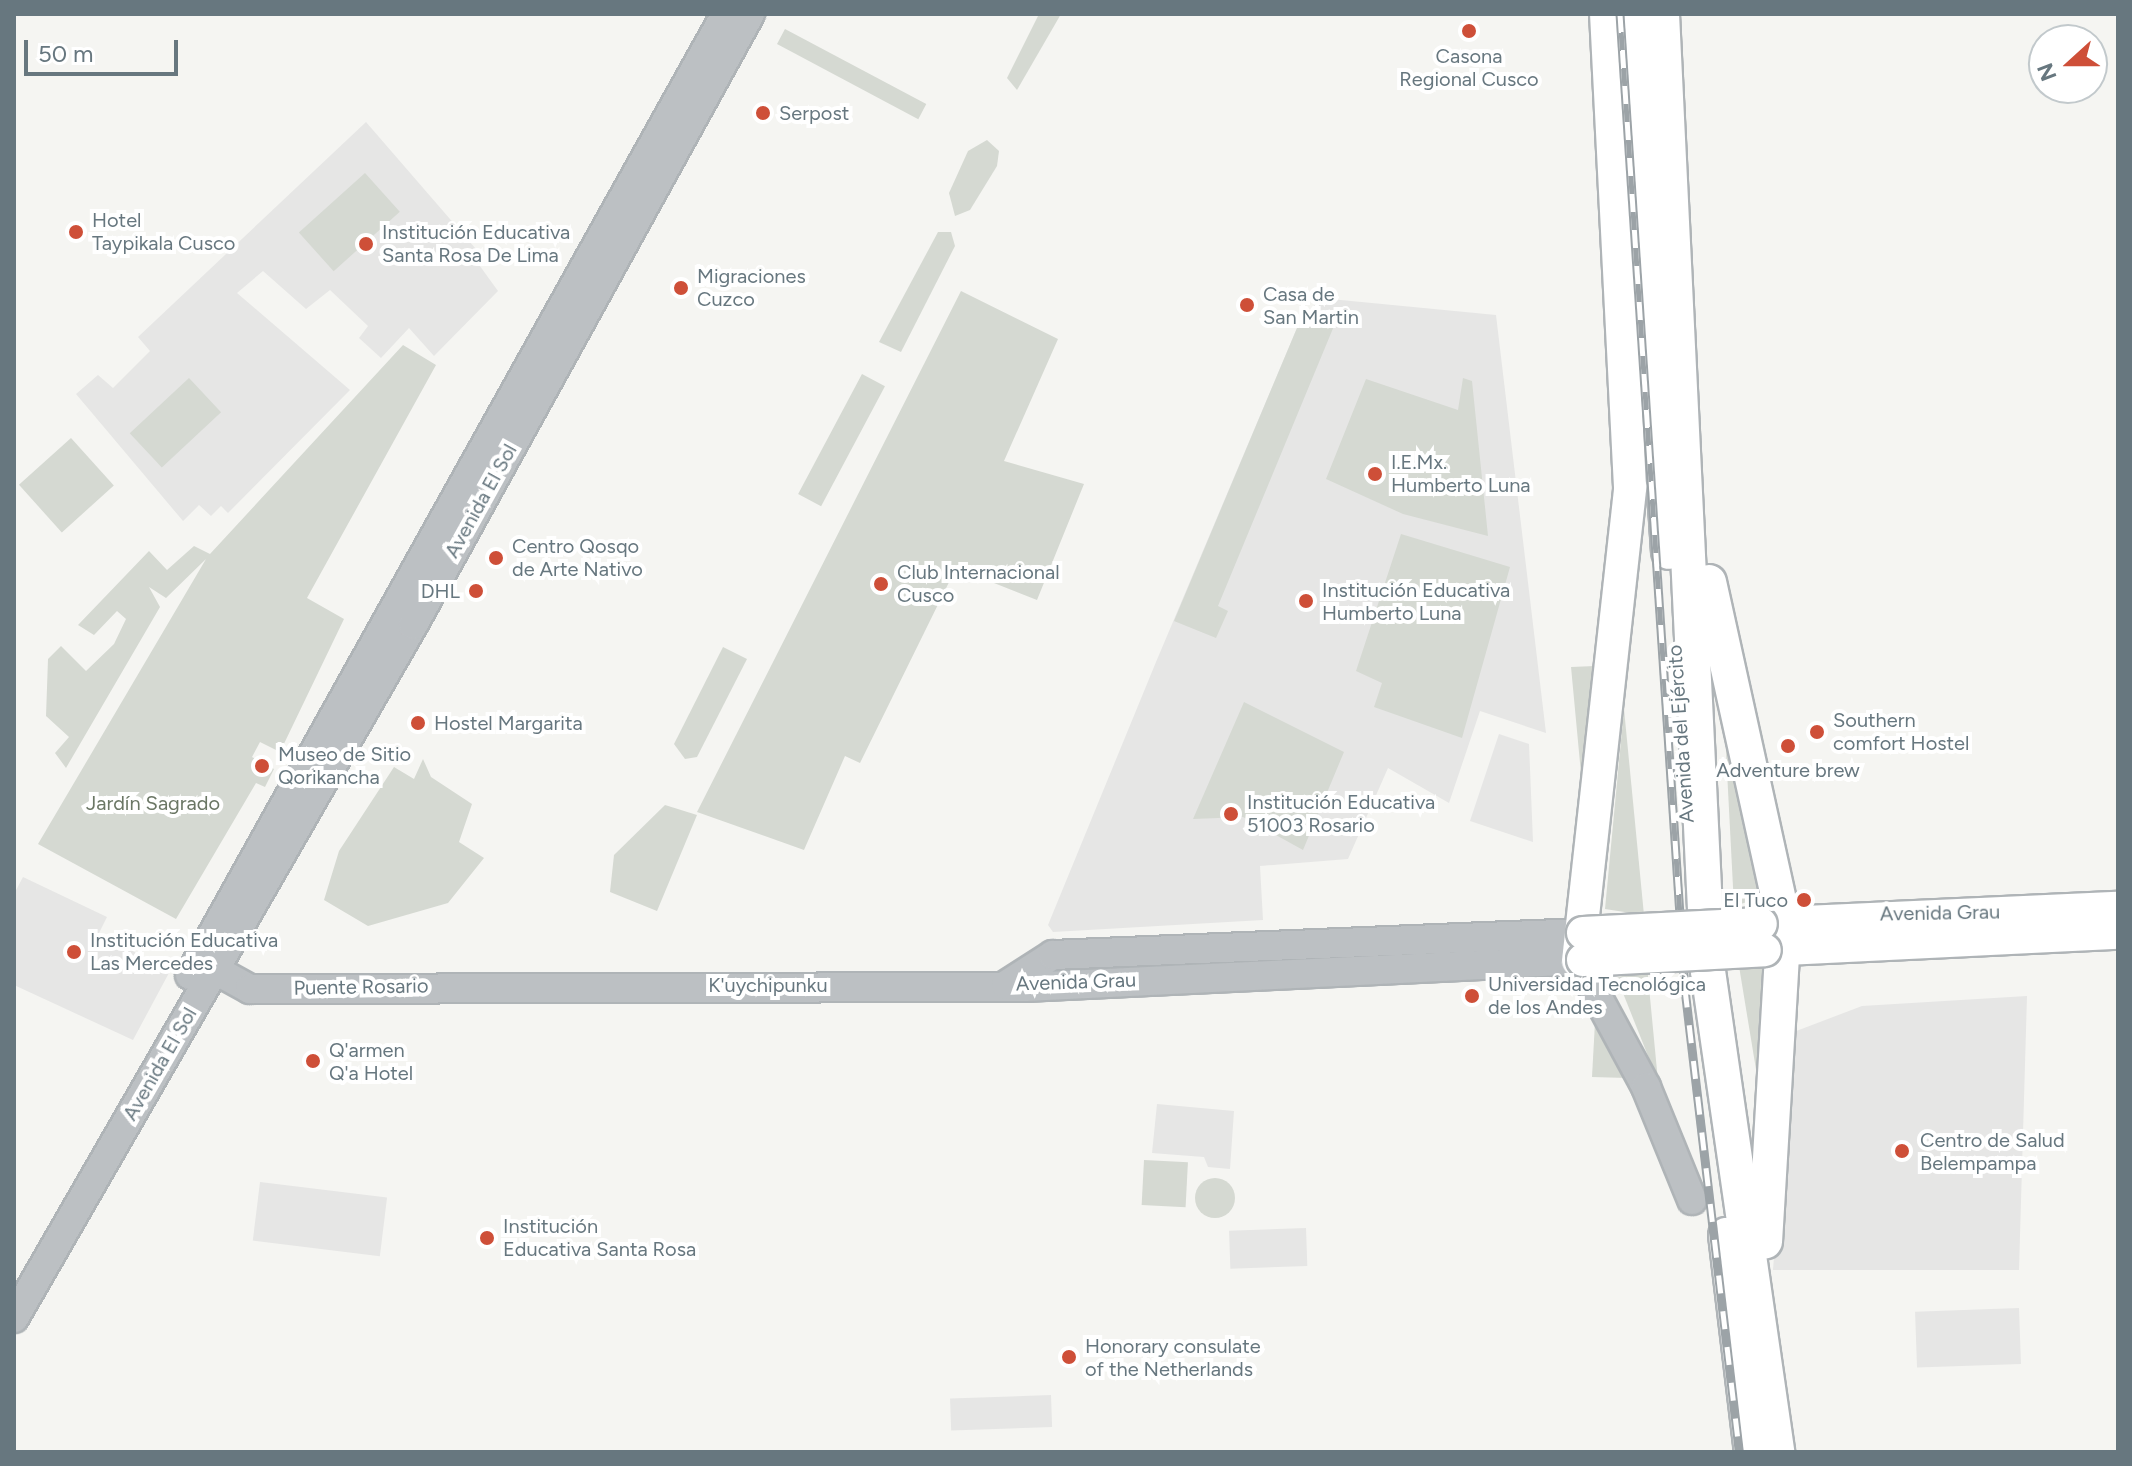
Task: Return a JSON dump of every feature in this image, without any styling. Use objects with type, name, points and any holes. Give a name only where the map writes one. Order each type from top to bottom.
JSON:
[{"type":"main road","points":[[1606,14],[1630,487],[1581,947],[1774,936]]},
{"type":"main road","name":"Avenida del Ejército","points":[[1634,14],[1695,962],[1752,1452]]},
{"type":"main road","name":"Avenida del Ejército","points":[[1662,14],[1706,861],[1708,971],[1719,1022],[1777,1452]]},
{"type":"main road","points":[[1688,488],[1774,936],[1760,1313]]},
{"type":"main road","name":"Avenida Grau","points":[[1774,936],[2118,908]]},
{"type":"main road","name":"Avenida Grau","points":[[1774,936],[2118,933]]},
{"type":"street","name":"Avenida El Sol","points":[[14,1318],[728,20]]},
{"type":"street","name":"Avenida Grau","points":[[1006,985],[1053,955],[1581,947]]},
{"type":"street","points":[[1581,947],[1651,1098],[1692,1200]]},
{"type":"street","name":"Avenida El Sol","points":[[14,1281],[206,965]]},
{"type":"street","name":"Puente Rosario","points":[[206,965],[250,989],[531,985]]},
{"type":"street","name":"K'uychipunku","points":[[531,985],[1006,985]]},
{"type":"shaded area","points":[[366,122],[482,256],[477,262],[498,291],[434,356],[409,328],[381,358],[359,338],[368,326],[330,290],[306,309],[263,271],[237,293],[350,390],[228,513],[221,506],[211,516],[199,505],[183,521],[76,394],[98,375],[113,388],[150,351],[138,337]]},
{"type":"shaded area","name":"I.E.Mx. Humberto Luna","points":[[1320,298],[1496,315],[1546,733],[1480,711],[1449,803],[1388,768],[1348,859],[1260,866],[1263,920],[1053,932],[1048,925],[1156,662],[1297,328]]},
{"type":"shaded area","points":[[1499,734],[1529,744],[1533,842],[1470,821]]},
{"type":"shaded area","name":"Institución Educativa Las Mercedes","points":[[23,877],[107,917],[99,933],[170,971],[133,1040],[14,985],[14,894]]},
{"type":"shaded area","name":"Centro de Salud Belempampa","points":[[2027,996],[2019,1270],[1773,1270],[1791,1033],[1862,1006]]},
{"type":"shaded area","points":[[1157,1104],[1234,1111],[1230,1169],[1208,1167],[1204,1157],[1152,1153]]},
{"type":"shaded area","points":[[260,1182],[387,1198],[380,1256],[253,1241]]},
{"type":"shaded area","points":[[1306,1228],[1307,1266],[1230,1269],[1229,1231]]},
{"type":"shaded area","points":[[2019,1308],[2021,1364],[1917,1368],[1915,1312]]},
{"type":"shaded area","points":[[1051,1395],[1052,1427],[951,1431],[950,1399]]},
{"type":"green space","points":[[1039,14],[1061,14],[1017,90],[1007,78]]},
{"type":"green space","points":[[785,29],[926,104],[918,119],[777,44]]},
{"type":"green space","points":[[987,140],[999,151],[997,166],[970,210],[955,216],[949,193],[968,151]]},
{"type":"green space","points":[[365,173],[400,212],[334,271],[299,233]]},
{"type":"green space","points":[[938,232],[951,232],[955,246],[901,352],[879,342]]},
{"type":"green space","name":"Club Internacional Cusco","points":[[961,291],[1058,339],[1004,461],[1084,484],[1037,600],[956,568],[860,763],[845,756],[804,850],[697,812]]},
{"type":"green space","points":[[1334,326],[1218,606],[1228,611],[1216,638],[1174,621],[1297,328]]},
{"type":"green space","name":"Jardín Sagrado","points":[[403,345],[436,365],[307,598],[344,619],[280,752],[260,742],[252,757],[274,769],[265,787],[256,783],[176,919],[38,844],[206,559],[166,598],[149,587],[160,607],[66,768],[55,753],[69,737],[46,716],[48,659],[61,646],[86,671],[114,644],[126,619],[117,611],[94,635],[78,625],[149,551],[167,570],[194,546],[210,554]]},
{"type":"green space","points":[[862,374],[885,386],[821,506],[798,494]]},
{"type":"green space","points":[[189,378],[221,412],[162,468],[130,433]]},
{"type":"green space","points":[[1463,378],[1472,381],[1488,536],[1403,514],[1326,479],[1366,379],[1458,410]]},
{"type":"green space","points":[[71,438],[114,486],[62,532],[19,485]]},
{"type":"green space","points":[[1401,534],[1510,567],[1462,738],[1374,707],[1382,683],[1356,671]]},
{"type":"green space","points":[[723,647],[747,659],[697,757],[685,759],[674,744]]},
{"type":"green space","points":[[1595,666],[1582,784],[1571,667]]},
{"type":"green space","points":[[1722,674],[1767,896],[1734,906]]},
{"type":"green space","points":[[1244,702],[1344,752],[1303,850],[1243,817],[1193,819]]},
{"type":"green space","points":[[1624,709],[1644,915],[1605,909]]},
{"type":"green space","points":[[423,759],[431,777],[472,804],[459,842],[484,858],[448,903],[368,926],[324,900],[339,851],[394,767],[414,779]]},
{"type":"green space","points":[[665,805],[697,815],[657,911],[610,892],[614,855]]},
{"type":"green space","points":[[1319,952],[1320,959],[1065,995],[1065,988]]},
{"type":"green space","points":[[1738,960],[1773,969],[1764,1118]]},
{"type":"green space","points":[[1647,966],[1658,1081],[1617,978]]},
{"type":"green space","points":[[1596,1004],[1627,1078],[1592,1077]]},
{"type":"green space","points":[[1144,1160],[1188,1162],[1186,1207],[1142,1205]]},
{"type":"green space","points":[[1215,1178],[1229,1184],[1235,1198],[1229,1212],[1215,1218],[1201,1212],[1195,1198],[1201,1184]]},
{"type":"railway","points":[[1620,14],[1685,989],[1739,1452]]},
{"type":"place","name":"Casona Regional Cusco","points":[[1469,31]]},
{"type":"place","name":"Serpost","points":[[763,113]]},
{"type":"place","name":"Hotel Taypikala Cusco","points":[[76,232]]},
{"type":"place","name":"Institución Educativa Santa Rosa De Lima","points":[[366,244]]},
{"type":"place","name":"Migraciones Cuzco","points":[[681,288]]},
{"type":"place","name":"Casa de San Martin","points":[[1247,305]]},
{"type":"place","name":"I.E.Mx. Humberto Luna","points":[[1375,474]]},
{"type":"place","name":"Centro Qosqo de Arte Nativo","points":[[496,558]]},
{"type":"place","name":"Club Internacional Cusco","points":[[881,584]]},
{"type":"place","name":"DHL","points":[[476,591]]},
{"type":"place","name":"Institución Educativa Humberto Luna","points":[[1306,601]]},
{"type":"place","name":"Hostel Margarita","points":[[418,723]]},
{"type":"place","name":"Southern comfort Hostel","points":[[1817,732]]},
{"type":"place","name":"Adventure brew","points":[[1788,746]]},
{"type":"place","name":"Museo de Sitio Qorikancha","points":[[262,766]]},
{"type":"place","name":"Institución Educativa 51003 Rosario","points":[[1231,814]]},
{"type":"place","name":"El Tuco","points":[[1804,900]]},
{"type":"place","name":"Institución Educativa Las Mercedes","points":[[74,952]]},
{"type":"place","name":"Universidad Tecnológica de los Andes","points":[[1472,996]]},
{"type":"place","name":"Q'armen Q'a Hotel","points":[[313,1061]]},
{"type":"place","name":"Centro de Salud Belempampa","points":[[1902,1151]]},
{"type":"place","name":"Institución Educativa Santa Rosa","points":[[487,1238]]},
{"type":"place","name":"Honorary consulate of the Netherlands","points":[[1069,1357]]}]
